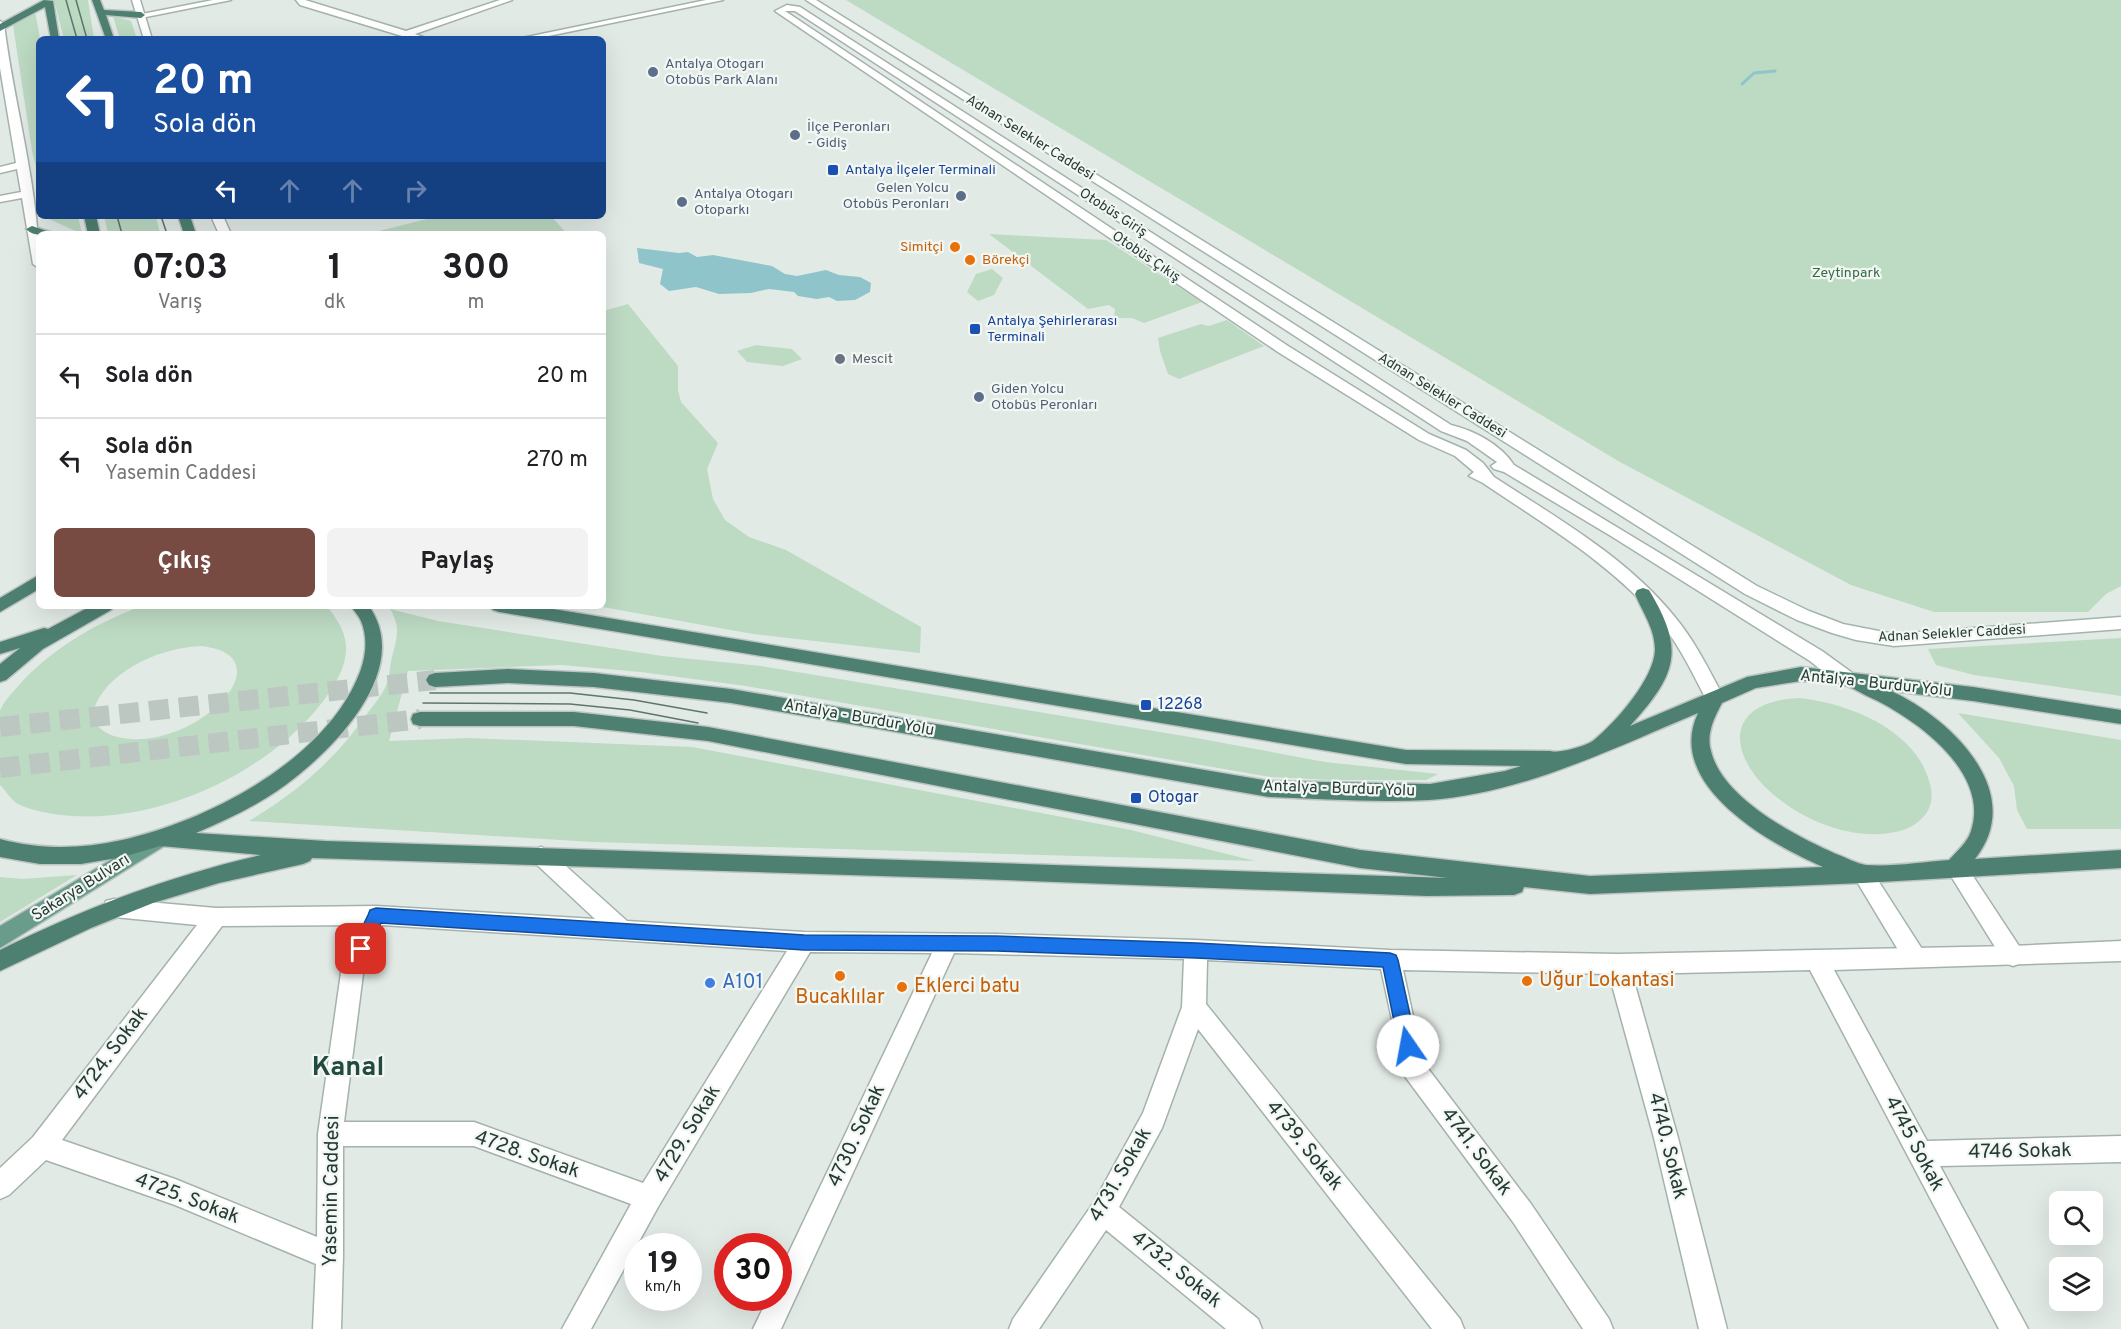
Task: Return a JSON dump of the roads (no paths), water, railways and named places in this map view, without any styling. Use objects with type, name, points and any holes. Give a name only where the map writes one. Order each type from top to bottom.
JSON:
[{"type":"highway","points":[[96,0],[109,36]]},
{"type":"highway","points":[[0,31],[48,1],[54,36]]},
{"type":"highway","points":[[101,12],[141,15]]},
{"type":"highway","points":[[32,229],[38,231]]},
{"type":"highway","points":[[0,606],[36,583]]},
{"type":"highway","points":[[1599,747],[1648,691],[1663,658],[1663,637],[1643,594]]},
{"type":"highway","points":[[0,648],[63,628],[77,609]]},
{"type":"highway","points":[[0,675],[12,663],[63,628],[99,609]]},
{"type":"highway","points":[[0,848],[13,852],[57,856],[108,851],[161,838],[218,815],[270,785],[314,752],[346,716],[366,682],[374,650],[370,622],[362,609]]},
{"type":"highway","points":[[518,609],[1406,757],[1563,759]]},
{"type":"highway","points":[[548,609],[568,617]]},
{"type":"highway","name":"Antalya - Burdur Yolu","points":[[435,680],[508,676],[594,680],[731,696],[1269,789],[1349,792],[1430,792],[1506,779],[1599,747],[1753,682],[1801,674],[1845,677],[1973,694],[2121,717]]},
{"type":"highway","points":[[1845,677],[1905,707],[1935,729],[1960,754],[1977,781],[1984,807],[1981,832],[1956,867]]},
{"type":"highway","points":[[1714,698],[1702,722],[1700,747],[1711,773],[1732,800],[1761,825],[1797,847],[1863,874]]},
{"type":"highway","points":[[420,719],[574,719],[708,734],[1360,859],[1590,885]]},
{"type":"highway","points":[[161,838],[243,846],[326,850],[1415,886],[1590,885],[1863,874],[2121,859]]},
{"type":"highway","points":[[0,961],[32,944],[114,908],[168,889],[228,872],[326,850]]},
{"type":"main road","name":"Sakarya Bulvarı","points":[[0,938],[161,838]]},
{"type":"street","points":[[136,0],[147,36]]},
{"type":"street","points":[[141,15],[226,0]]},
{"type":"street","points":[[300,0],[303,3],[413,36]]},
{"type":"street","points":[[405,34],[508,0]]},
{"type":"street","points":[[537,36],[719,0]]},
{"type":"street","name":"Adnan Selekler Caddesi","points":[[810,0],[1751,591],[1794,613],[1844,632],[1868,638],[1894,640],[2121,623]]},
{"type":"street","name":"Otobüs Giriş","points":[[780,13],[780,10],[784,8],[796,9],[1446,428],[1446,434],[1492,464],[1509,468],[1627,538],[1816,656],[1845,677]]},
{"type":"street","name":"Otobüs Çıkış","points":[[780,13],[1283,349],[1424,437],[1428,446],[1468,474],[1488,480],[1614,567],[1667,619],[1686,645],[1714,698]]},
{"type":"street","points":[[0,31],[5,97],[22,165],[36,249]]},
{"type":"street","points":[[0,170],[22,165]]},
{"type":"street","points":[[0,199],[26,194]]},
{"type":"street","points":[[541,856],[623,931]]},
{"type":"street","points":[[1956,867],[2013,956]]},
{"type":"street","points":[[1863,874],[1914,956]]},
{"type":"street","points":[[114,908],[216,917],[376,915],[804,942],[948,943],[1196,950],[1390,960],[1618,964],[1914,956],[2013,956],[2121,951]]},
{"type":"street","name":"Yasemin Caddesi","points":[[327,1329],[330,1256],[330,1134],[354,966],[376,915]]},
{"type":"street","name":"4724. Sokak","points":[[0,1186],[42,1146],[216,917]]},
{"type":"street","name":"4729. Sokak","points":[[576,1329],[649,1198],[804,942]]},
{"type":"street","name":"4730. Sokak","points":[[767,1329],[948,943]]},
{"type":"street","points":[[1194,1007],[1196,950]]},
{"type":"street","name":"4745 Sokak","points":[[1816,959],[1918,1154],[2014,1329]]},
{"type":"street","name":"4741. Sokak","points":[[1390,960],[1412,1067],[1522,1213],[1599,1329]]},
{"type":"street","name":"4740. Sokak","points":[[1618,964],[1666,1138],[1713,1329]]},
{"type":"street","name":"4731. Sokak","points":[[1023,1329],[1103,1211],[1153,1119],[1194,1007]]},
{"type":"street","name":"4739. Sokak","points":[[1194,1007],[1450,1329]]},
{"type":"street","name":"4728. Sokak","points":[[330,1134],[474,1134],[649,1198]]},
{"type":"street","name":"4725. Sokak","points":[[42,1146],[175,1192],[330,1256]]},
{"type":"street","name":"4746 Sokak","points":[[1918,1154],[2121,1149]]},
{"type":"street","name":"4732. Sokak","points":[[1103,1211],[1248,1329]]},
{"type":"water","points":[[637,248],[688,252],[697,257],[713,255],[772,266],[785,274],[797,276],[826,270],[839,275],[860,277],[871,283],[870,292],[855,300],[837,301],[829,297],[817,299],[798,296],[794,292],[769,289],[751,293],[719,294],[696,287],[669,291],[660,284],[663,269],[639,263]]},
{"type":"waterway","points":[[1742,84],[1754,73],[1775,71]]},
{"type":"tunnel","points":[[0,727],[435,680]]},
{"type":"tunnel","points":[[0,768],[420,719]]},
{"type":"tram line","points":[[66,0],[76,36]]},
{"type":"tram line","points":[[76,0],[86,36]]},
{"type":"tram line","points":[[118,219],[121,231]]},
{"type":"tram line","points":[[162,219],[166,231]]},
{"type":"tram line","points":[[430,693],[570,693],[634,700],[707,713]]},
{"type":"tram line","points":[[423,703],[570,704],[630,710],[698,723]]},
{"type":"place","name":"Antalya Otogarı Otobüs Park Alanı","points":[[653,72]]},
{"type":"place","name":"İlçe Peronları - Gidiş","points":[[795,135]]},
{"type":"place","name":"Antalya İlçeler Terminali","points":[[833,170]]},
{"type":"place","name":"Gelen Yolcu Otobüs Peronları","points":[[961,196]]},
{"type":"place","name":"Antalya Otogarı Otoparkı","points":[[682,202]]},
{"type":"place","name":"Simitçi","points":[[955,247]]},
{"type":"place","name":"Börekçi","points":[[970,260]]},
{"type":"place","name":"Antalya Şehirlerarası Terminali","points":[[975,329]]},
{"type":"place","name":"Mescit","points":[[840,359]]},
{"type":"place","name":"Giden Yolcu Otobüs Peronları","points":[[979,397]]},
{"type":"place","name":"12268","points":[[1146,705]]},
{"type":"place","name":"Otogar","points":[[1136,798]]},
{"type":"place","name":"Bucaklılar","points":[[840,976]]},
{"type":"place","name":"Uğur Lokantasi","points":[[1527,981]]},
{"type":"place","name":"A101","points":[[710,983]]},
{"type":"place","name":"Eklerci batu","points":[[902,987]]},
{"type":"district","name":"Kanal","points":[[348,1068]]},
{"type":"park label","name":"Zeytinpark","points":[[1846,273]]}]
